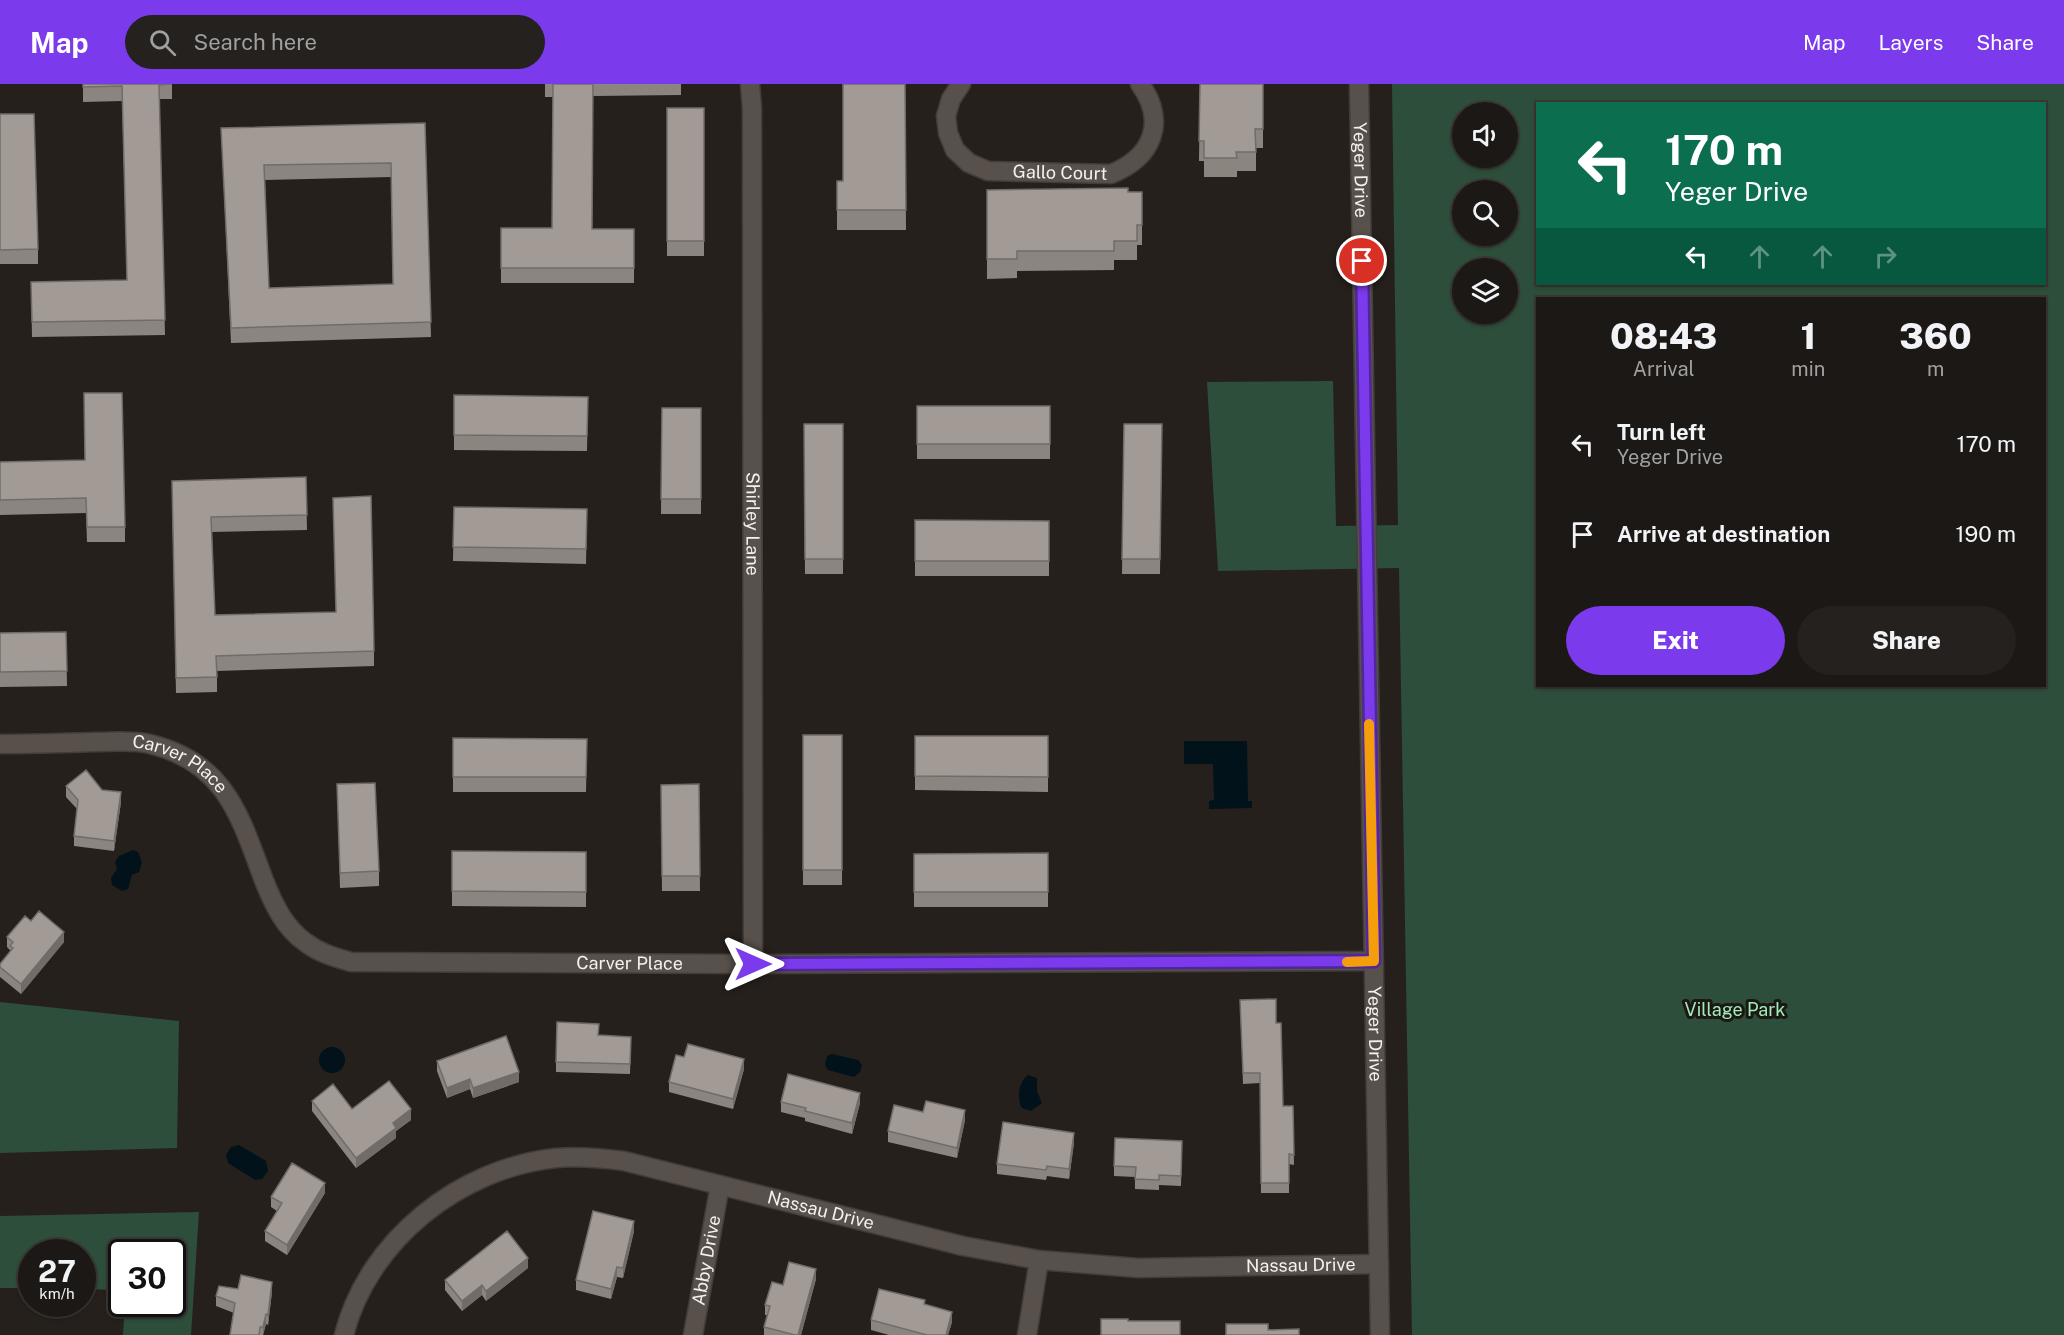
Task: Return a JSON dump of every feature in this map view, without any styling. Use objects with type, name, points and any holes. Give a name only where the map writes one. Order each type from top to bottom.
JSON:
[{"type":"street","name":"Shirley Lane","points":[[750,84],[752,108],[753,964]]},
{"type":"street","name":"Gallo Court","points":[[954,89],[946,116],[948,133],[955,150],[969,163],[988,171],[1111,174],[1130,166],[1144,153],[1152,136],[1155,118],[1151,101],[1140,84]]},
{"type":"street","name":"Yeger Drive","points":[[1359,84],[1380,1335]]},
{"type":"street","name":"Carver Place","points":[[0,744],[139,742],[175,751],[198,764],[220,784],[235,805],[274,904],[285,923],[304,942],[325,954],[351,962],[753,964],[1374,961]]},
{"type":"street","name":"Nassau Drive","points":[[344,1335],[364,1285],[386,1252],[412,1224],[443,1200],[477,1180],[524,1164],[555,1158],[594,1157],[624,1161],[963,1246],[1039,1260],[1138,1268],[1379,1264]]},
{"type":"street","name":"Abby Drive","points":[[693,1335],[720,1185]]},
{"type":"street","points":[[1027,1335],[1039,1260]]},
{"type":"green space","name":"Village Park","points":[[1392,84],[2064,84],[2064,1335],[1412,1335],[1399,568],[1218,571],[1207,382],[1333,381],[1336,526],[1398,525]]},
{"type":"green space","points":[[0,1002],[179,1021],[177,1148],[0,1153]]},
{"type":"green space","points":[[199,1212],[191,1335],[123,1335],[124,1317],[186,1317],[186,1239],[108,1239],[108,1290],[96,1289],[96,1239],[18,1239],[18,1288],[0,1288],[0,1216]]},
{"type":"shaded area","points":[[1184,741],[1247,741],[1248,801],[1252,801],[1252,808],[1209,809],[1209,801],[1214,800],[1213,764],[1184,764]]},
{"type":"shaded area","points":[[133,850],[138,852],[142,863],[139,872],[132,875],[128,889],[122,891],[112,885],[111,878],[117,869],[115,862],[119,856]]},
{"type":"shaded area","points":[[332,1047],[341,1051],[345,1060],[341,1069],[332,1073],[323,1069],[319,1060],[323,1051]]},
{"type":"shaded area","points":[[832,1054],[858,1060],[862,1065],[860,1072],[854,1077],[828,1070],[825,1065],[827,1056]]},
{"type":"shaded area","points":[[1028,1075],[1037,1078],[1037,1091],[1042,1103],[1031,1111],[1022,1108],[1019,1099],[1021,1085]]},
{"type":"shaded area","points":[[239,1145],[266,1161],[268,1171],[262,1179],[255,1180],[228,1163],[226,1155],[231,1147]]},
{"type":"building","points":[[83,84],[172,84],[159,85],[165,320],[32,322],[31,282],[127,280],[122,86],[83,87]]},
{"type":"building","points":[[553,84],[593,84],[592,229],[634,229],[634,268],[501,268],[501,228],[552,228]]},
{"type":"building","points":[[843,84],[905,84],[906,210],[837,210],[837,181],[843,181]]},
{"type":"building","points":[[1200,84],[1263,84],[1263,129],[1255,129],[1256,152],[1236,152],[1237,158],[1204,158],[1204,141],[1199,141]]},
{"type":"building","points":[[667,108],[704,108],[704,241],[667,241]]},
{"type":"building","points":[[0,114],[34,114],[38,249],[0,250]]},
{"type":"building","points":[[425,123],[431,322],[231,328],[221,128]],"holes":[[[391,163],[393,284],[269,288],[264,165]]]},
{"type":"building","points":[[1128,188],[1128,192],[1142,192],[1142,225],[1137,225],[1137,241],[1114,241],[1114,251],[1017,251],[1017,259],[987,259],[987,190]]},
{"type":"building","points":[[84,393],[122,393],[125,527],[87,527],[86,498],[0,500],[0,462],[85,460]]},
{"type":"building","points":[[454,395],[588,397],[587,436],[454,435]]},
{"type":"building","points":[[917,406],[1050,406],[1050,444],[917,444]]},
{"type":"building","points":[[662,408],[701,408],[701,499],[661,499]]},
{"type":"building","points":[[804,424],[843,424],[843,559],[805,559]]},
{"type":"building","points":[[1124,424],[1162,424],[1160,559],[1122,559]]},
{"type":"building","points":[[306,477],[307,515],[211,517],[215,615],[336,612],[333,498],[371,496],[374,651],[216,656],[217,677],[176,678],[172,481]]},
{"type":"building","points":[[454,507],[587,509],[586,549],[453,547]]},
{"type":"building","points":[[915,520],[1049,521],[1049,561],[915,561]]},
{"type":"building","points":[[66,632],[67,671],[0,672],[0,633]]},
{"type":"building","points":[[803,735],[842,735],[842,870],[803,870]]},
{"type":"building","points":[[915,736],[1048,736],[1048,777],[915,776]]},
{"type":"building","points":[[453,738],[587,739],[586,777],[453,777]]},
{"type":"building","points":[[86,770],[102,790],[121,792],[114,841],[74,836],[78,800],[66,786]]},
{"type":"building","points":[[375,783],[379,871],[340,873],[337,784]]},
{"type":"building","points":[[699,784],[700,876],[662,876],[661,785]]},
{"type":"building","points":[[452,851],[586,852],[586,892],[452,891]]},
{"type":"building","points":[[1048,853],[1048,892],[914,892],[914,854]]},
{"type":"building","points":[[39,911],[64,932],[21,984],[0,967],[0,964],[13,948],[10,946],[13,942],[7,937],[25,916],[31,921]]},
{"type":"building","points":[[1276,999],[1276,1023],[1281,1023],[1283,1106],[1293,1106],[1294,1155],[1289,1154],[1289,1183],[1261,1183],[1260,1073],[1243,1073],[1240,1000]]},
{"type":"building","points":[[557,1022],[599,1024],[598,1035],[631,1037],[630,1064],[556,1062]]},
{"type":"building","points":[[506,1036],[519,1072],[473,1088],[470,1079],[447,1088],[437,1061]]},
{"type":"building","points":[[688,1044],[744,1059],[733,1099],[669,1082],[676,1055],[684,1057]]},
{"type":"building","points":[[788,1074],[860,1093],[852,1123],[805,1111],[806,1108],[781,1102]]},
{"type":"building","points":[[389,1081],[411,1109],[393,1123],[396,1128],[356,1158],[312,1101],[333,1084],[352,1109]]},
{"type":"building","points":[[926,1101],[965,1110],[957,1148],[888,1131],[894,1105],[923,1112]]},
{"type":"building","points":[[1003,1122],[1074,1133],[1069,1169],[1047,1166],[1046,1170],[997,1164]]},
{"type":"building","points":[[1115,1138],[1182,1141],[1181,1176],[1159,1175],[1159,1180],[1135,1179],[1136,1167],[1114,1166]]},
{"type":"building","points":[[292,1163],[325,1183],[287,1245],[265,1231],[282,1203],[271,1197]]},
{"type":"building","points":[[593,1211],[634,1221],[623,1268],[617,1267],[611,1289],[576,1280]]},
{"type":"building","points":[[507,1231],[528,1258],[486,1291],[482,1285],[462,1301],[445,1280]]},
{"type":"building","points":[[789,1262],[816,1269],[798,1335],[764,1327],[770,1306],[765,1305],[772,1282],[783,1285]]},
{"type":"building","points":[[241,1275],[272,1282],[268,1315],[266,1314],[263,1327],[260,1327],[259,1335],[230,1335],[235,1303],[216,1296],[219,1286],[238,1289]]},
{"type":"building","points":[[879,1289],[925,1300],[924,1304],[952,1312],[946,1335],[927,1335],[871,1320]]},
{"type":"building","points":[[1101,1319],[1180,1321],[1180,1335],[1101,1335]]},
{"type":"building","points":[[1226,1324],[1268,1324],[1268,1330],[1299,1329],[1299,1335],[1226,1335]]},
{"type":"slow traffic","points":[[1347,962],[1374,961],[1369,724]]},
{"type":"route","points":[[753,964],[1374,961],[1362,261]]}]
